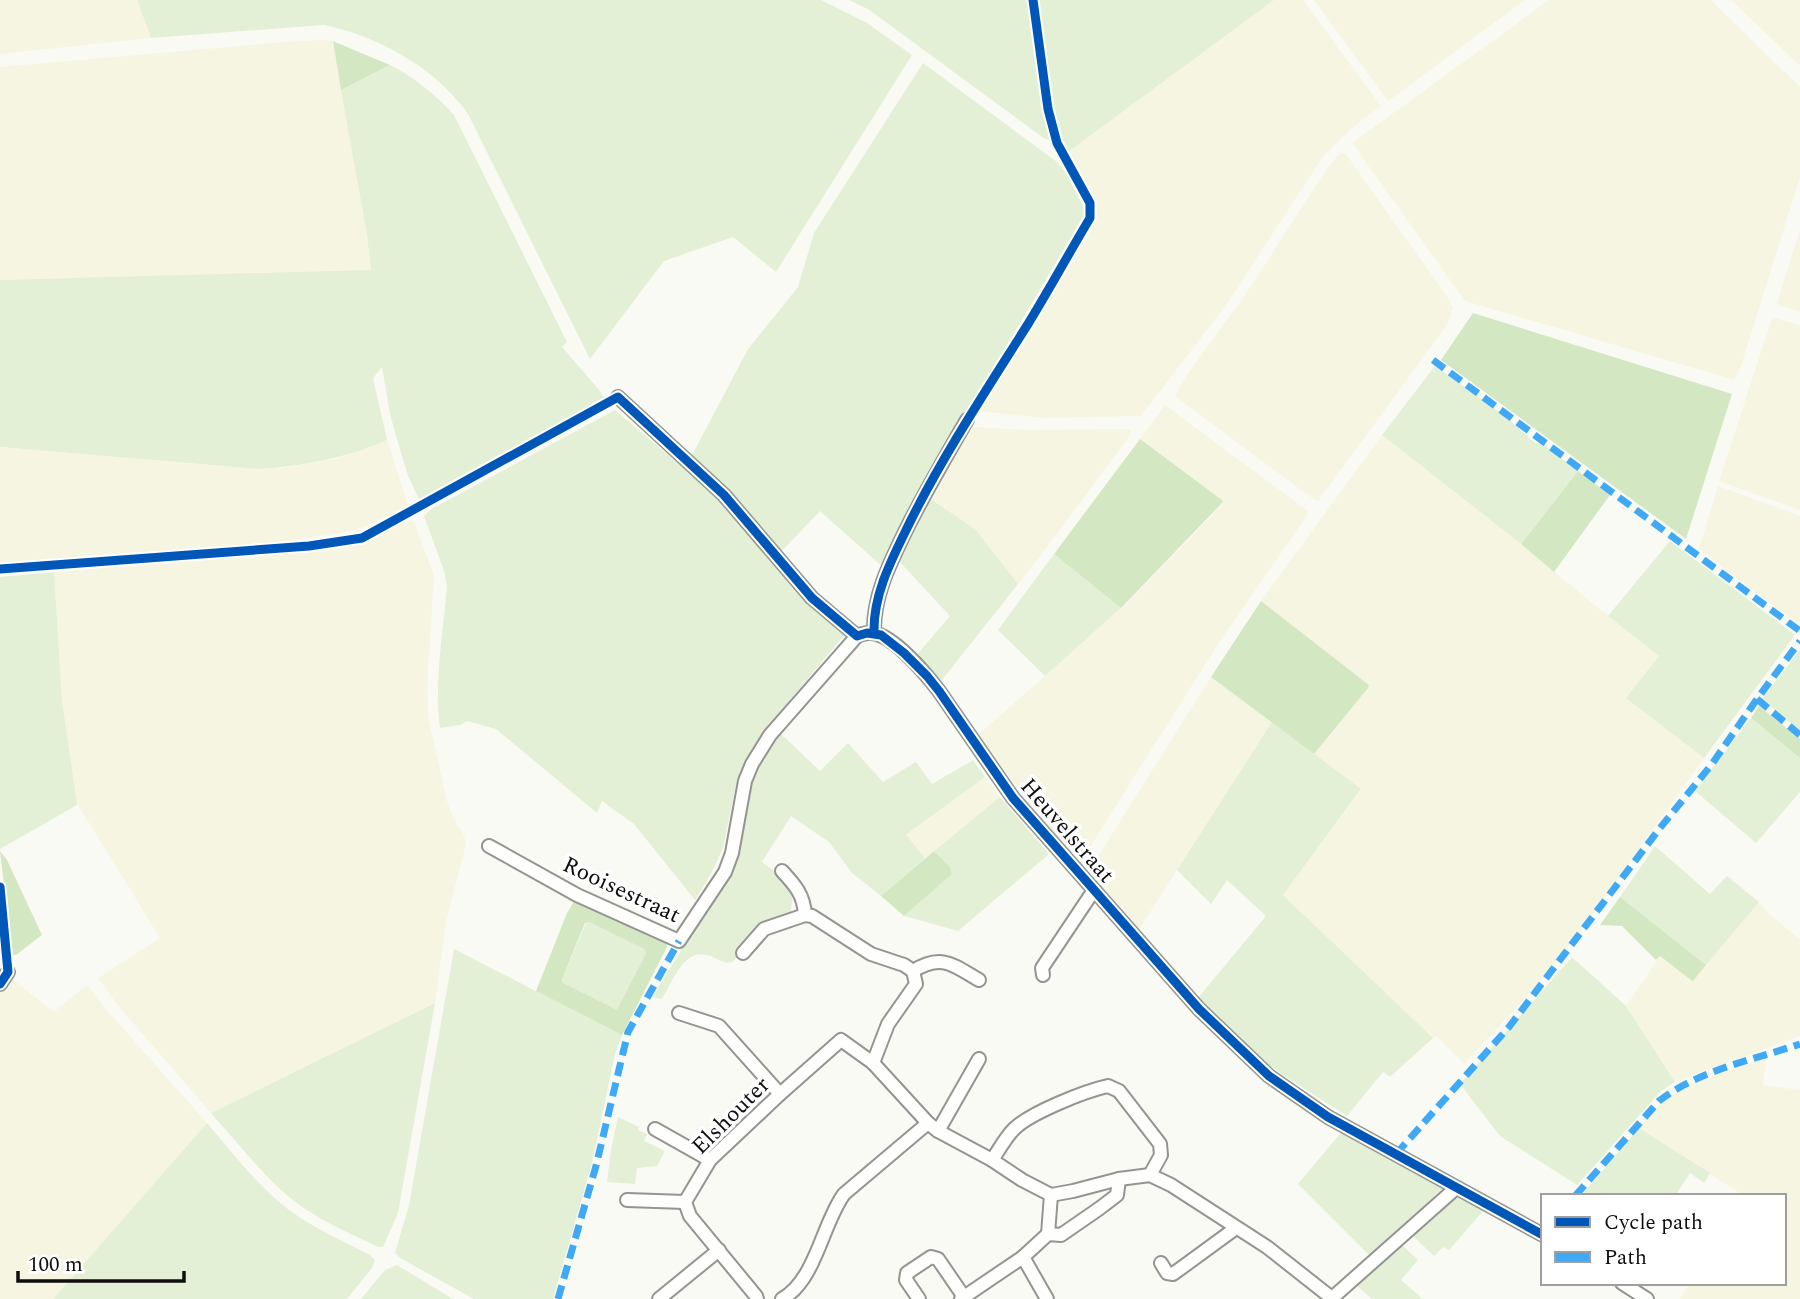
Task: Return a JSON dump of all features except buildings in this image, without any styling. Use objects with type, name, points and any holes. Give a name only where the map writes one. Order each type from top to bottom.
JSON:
[{"type":"street","points":[[618,397],[724,495],[812,598],[857,636],[874,633],[876,602],[892,558],[923,495],[967,420]]},
{"type":"street","name":"Heuvelstraat","points":[[874,633],[881,635],[904,653],[927,676],[1013,799],[1199,1009],[1269,1076],[1328,1116],[1541,1235]]},
{"type":"street","name":"Rooisestraat","points":[[489,846],[577,895],[679,941],[725,872],[732,853],[745,781],[752,764],[769,735],[857,636]]},
{"type":"street","points":[[782,871],[798,889],[805,915]]},
{"type":"street","points":[[1043,975],[1042,968],[1094,890]]},
{"type":"street","points":[[743,953],[764,929],[805,915],[812,916],[871,954],[904,965],[913,971],[916,984],[888,1024],[873,1063],[933,1127],[1051,1195],[1119,1179],[1150,1175],[1171,1185],[1267,1247],[1332,1299],[1457,1188]]},
{"type":"street","points":[[913,971],[926,963],[940,961],[954,965],[979,980]]},
{"type":"street","points":[[0,984],[8,972]]},
{"type":"street","points":[[679,1013],[719,1027],[780,1094]]},
{"type":"street","name":"Elshouter","points":[[685,1202],[710,1160],[841,1040],[873,1063]]},
{"type":"street","points":[[782,1299],[790,1295],[801,1281],[820,1247],[836,1205],[844,1194],[933,1127],[979,1059]]},
{"type":"street","points":[[992,1160],[1013,1130],[1028,1118],[1108,1086],[1119,1091],[1160,1144],[1161,1155],[1150,1175]]},
{"type":"street","points":[[655,1129],[710,1160]]},
{"type":"street","points":[[1048,1234],[1061,1236],[1117,1195],[1119,1179]]},
{"type":"street","points":[[919,1299],[906,1280],[907,1273],[931,1257],[938,1259],[963,1298],[1023,1256],[1048,1234],[1051,1195]]},
{"type":"street","points":[[627,1200],[685,1202],[690,1216],[757,1299]]},
{"type":"street","points":[[1161,1263],[1167,1273],[1173,1275],[1236,1228]]},
{"type":"street","points":[[659,1299],[719,1250]]},
{"type":"street","points":[[1023,1256],[1047,1299]]},
{"type":"street","points":[[1625,1285],[1647,1299]]},
{"type":"green space","points":[[0,0],[137,0],[151,38],[0,54]]},
{"type":"green space","points":[[137,0],[821,0],[867,23],[912,55],[776,272],[733,237],[664,261],[590,359],[468,114],[440,82],[385,46],[324,25],[151,38]]},
{"type":"green space","points":[[849,0],[1028,0],[1042,103],[1050,140],[1045,139],[868,9]]},
{"type":"green space","points":[[1038,0],[1274,0],[1068,152],[1057,125],[1047,79]]},
{"type":"green space","points":[[1274,0],[1303,0],[1381,106],[1324,155],[1226,305],[1141,416],[1042,418],[980,411],[1094,220],[1095,203],[1068,152]]},
{"type":"green space","points":[[1314,0],[1525,0],[1388,101]]},
{"type":"green space","points":[[1549,0],[1711,0],[1800,87],[1800,177],[1741,366],[1734,380],[1465,301],[1352,143]]},
{"type":"green space","points":[[1731,0],[1800,0],[1800,66]]},
{"type":"green space","points":[[333,41],[371,271],[0,280],[0,67]]},
{"type":"green space","points":[[333,41],[335,42],[390,65],[341,90]]},
{"type":"green space","points":[[923,63],[1057,162],[1065,171],[1085,214],[945,449],[884,568],[820,511],[781,552],[738,503],[691,457],[748,349],[798,287],[814,233]]},
{"type":"green space","points":[[390,65],[424,87],[454,115],[567,342],[562,347],[604,398],[419,499],[408,476],[396,436],[382,367],[373,378],[387,440],[324,460],[259,469],[0,447],[0,280],[371,270],[341,90]]},
{"type":"green space","points":[[1340,153],[1350,160],[1453,308],[1447,325],[1318,501],[1175,396],[1184,379],[1247,292],[1328,167]]},
{"type":"green space","points":[[1800,230],[1800,312],[1777,303]]},
{"type":"green space","points":[[1473,313],[1732,394],[1686,539],[1441,360]]},
{"type":"green space","points":[[1774,318],[1800,325],[1800,510],[1719,481]]},
{"type":"green space","points":[[1435,366],[1505,416],[1535,443],[1540,442],[1578,471],[1521,544],[1382,435]]},
{"type":"green space","points":[[1165,405],[1308,511],[1220,641],[1083,858],[1076,861],[977,736],[1126,604],[1223,504],[1222,500],[1140,439]]},
{"type":"green space","points":[[615,410],[713,493],[804,596],[845,634],[749,754],[736,785],[723,848],[695,900],[634,824],[602,801],[597,813],[496,729],[467,721],[460,725],[440,728],[439,675],[447,586],[424,516],[430,510]]},
{"type":"green space","points":[[977,427],[1028,430],[1131,429],[1129,437],[1018,584],[975,529],[929,498],[965,434]]},
{"type":"green space","points":[[1382,435],[1659,656],[1627,698],[1704,758],[1579,934],[1522,1002],[1464,1064],[1436,1036],[1433,1038],[1283,895],[1361,790],[1314,754],[1369,685],[1261,601]]},
{"type":"green space","points":[[1140,439],[1223,502],[1121,608],[1054,554]]},
{"type":"green space","points":[[387,440],[408,505],[362,528],[278,542],[0,563],[0,447],[259,469],[283,468],[335,459]]},
{"type":"green space","points":[[1578,471],[1610,495],[1554,572],[1521,544]]},
{"type":"green space","points":[[1718,486],[1800,516],[1800,624],[1699,549]]},
{"type":"green space","points":[[929,498],[975,529],[1018,584],[938,685],[915,657],[950,616],[898,560]]},
{"type":"green space","points":[[411,520],[434,575],[427,689],[429,721],[447,801],[466,844],[446,922],[435,1003],[211,1113],[119,1007],[98,978],[160,938],[75,800],[62,700],[54,572],[325,550],[356,544]]},
{"type":"green space","points":[[1670,541],[1795,635],[1704,758],[1626,698],[1659,656],[1608,616]]},
{"type":"green space","points":[[1054,554],[1121,608],[1045,676],[998,630]]},
{"type":"green space","points":[[54,572],[62,700],[77,805],[0,849],[0,577]]},
{"type":"green space","points":[[1261,601],[1369,685],[1314,754],[1211,677]]},
{"type":"green space","points":[[1800,650],[1800,731],[1762,699]]},
{"type":"green space","points":[[1211,677],[1272,722],[1138,931],[1089,874]]},
{"type":"green space","points":[[1759,706],[1800,739],[1800,758],[1751,718]]},
{"type":"green space","points":[[1751,718],[1800,758],[1800,792],[1756,843],[1695,791]]},
{"type":"green space","points":[[1272,722],[1361,789],[1283,895],[1433,1038],[1390,1077],[1383,1072],[1347,1116],[1247,1049],[1197,999],[1266,916],[1227,880],[1211,904],[1177,870]]},
{"type":"green space","points":[[779,732],[820,771],[848,743],[883,782],[916,762],[932,784],[973,760],[985,777],[906,835],[925,858],[881,896],[852,873],[829,842],[791,816],[762,862],[786,880],[793,890],[791,912],[762,925],[733,962],[707,955],[691,957],[679,969],[662,999],[652,997],[688,936],[723,887],[732,868],[748,786],[757,762]]},
{"type":"green space","points":[[985,777],[1000,797],[925,858],[906,836]]},
{"type":"green space","points":[[1000,797],[1049,854],[958,931],[904,916],[952,874],[950,867],[934,851]]},
{"type":"green space","points":[[1655,846],[1710,894],[1727,876],[1759,902],[1706,965],[1620,897]]},
{"type":"green space","points":[[0,851],[7,860],[42,935],[16,955],[12,955]]},
{"type":"green space","points":[[934,851],[950,867],[952,874],[904,916],[881,896]]},
{"type":"green space","points":[[1620,897],[1706,965],[1693,981],[1660,956],[1656,960],[1622,926],[1600,925]]},
{"type":"green space","points":[[575,900],[667,941],[667,947],[622,1035],[536,991],[567,913]],"holes":[[[589,922],[644,949],[646,953],[617,1010],[563,983],[562,979],[585,923]]]},
{"type":"green space","points":[[1759,902],[1800,940],[1800,1036],[1675,1082],[1626,1006],[1660,956],[1693,980]]},
{"type":"green space","points":[[589,922],[644,949],[646,953],[617,1011],[563,983],[562,979],[586,923]]},
{"type":"green space","points":[[454,949],[622,1035],[615,1054],[592,1163],[553,1299],[474,1299],[395,1253],[409,1205]]},
{"type":"green space","points":[[1572,957],[1626,1006],[1675,1082],[1661,1091],[1577,1185],[1500,1136],[1460,1084]]},
{"type":"green space","points":[[11,978],[54,1012],[87,985],[207,1123],[53,1299],[0,1299],[0,991]]},
{"type":"green space","points":[[435,1003],[398,1213],[383,1247],[378,1247],[321,1219],[289,1197],[211,1113]]},
{"type":"green space","points":[[1766,1058],[1763,1085],[1800,1090],[1800,1299],[1680,1299],[1689,1285],[1786,1285],[1786,1194],[1741,1194],[1639,1128],[1660,1104],[1690,1084]]},
{"type":"green space","points":[[618,1117],[647,1134],[644,1141],[665,1151],[657,1166],[637,1168],[635,1184],[607,1182]]},
{"type":"green space","points":[[207,1123],[277,1201],[308,1223],[375,1260],[372,1268],[347,1299],[53,1299]]},
{"type":"green space","points":[[1639,1128],[1710,1173],[1704,1183],[1690,1173],[1676,1194],[1583,1194]]},
{"type":"green space","points":[[1344,1129],[1445,1186],[1371,1257],[1298,1184]]},
{"type":"green space","points":[[1461,1197],[1483,1211],[1449,1250],[1443,1247],[1434,1256],[1413,1236],[1453,1199]]},
{"type":"green space","points":[[1402,1245],[1418,1260],[1401,1280],[1423,1299],[1372,1299],[1356,1285]]},
{"type":"green space","points":[[397,1265],[453,1299],[361,1299],[385,1270]]},
{"type":"marked path","points":[[1433,360],[1800,631]]},
{"type":"marked path","points":[[1396,1154],[1509,1027],[1712,764],[1800,641]]},
{"type":"marked path","points":[[1757,699],[1800,735]]},
{"type":"marked path","points":[[558,1299],[596,1166],[628,1032],[679,941]]},
{"type":"marked path","points":[[1577,1194],[1659,1101],[1675,1090],[1727,1067],[1800,1044]]},
{"type":"cycle path","points":[[874,633],[877,604],[885,576],[923,497],[1090,218],[1090,203],[1057,143],[1048,109],[1033,0]]},
{"type":"cycle path","points":[[0,569],[309,546],[362,538],[618,397],[724,495],[812,598],[857,636],[867,633],[881,635],[927,676],[1013,798],[1199,1009],[1269,1076],[1328,1117],[1541,1234]]},
{"type":"cycle path","points":[[0,887],[8,972],[0,984]]}]
